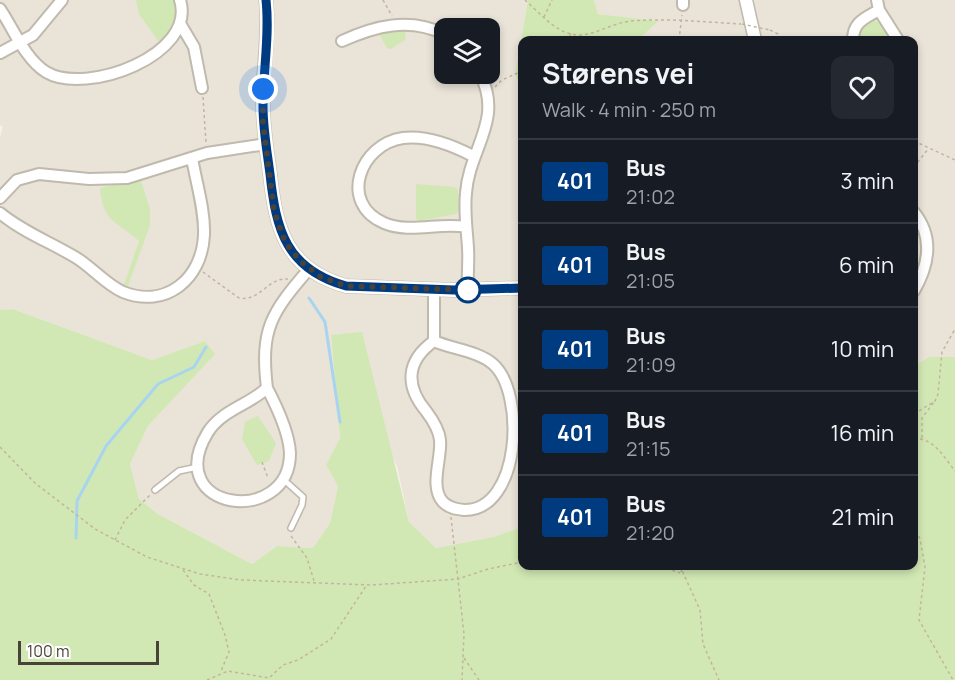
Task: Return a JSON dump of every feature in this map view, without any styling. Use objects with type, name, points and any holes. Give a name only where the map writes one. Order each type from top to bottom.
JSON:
[{"type":"street","points":[[0,53],[21,42],[45,24],[62,0]]},
{"type":"street","points":[[0,9],[21,42],[46,72],[63,79],[81,80],[120,71],[156,53],[174,38],[182,25],[183,13],[180,0]]},
{"type":"street","points":[[266,0],[268,37],[263,105],[266,144],[274,211],[280,233],[291,251],[309,269],[346,286],[468,290],[518,288]]},
{"type":"street","points":[[746,0],[754,36]]},
{"type":"street","points":[[853,36],[858,22],[878,5],[896,36]]},
{"type":"street","points":[[182,25],[194,47],[202,88]]},
{"type":"street","points":[[342,41],[371,29],[396,25],[418,25],[434,31]]},
{"type":"street","points":[[468,290],[466,192],[474,156],[487,128],[487,91],[484,84]]},
{"type":"street","points":[[466,227],[448,224],[405,227],[385,223],[363,206],[359,197],[358,177],[372,153],[402,138],[439,142],[474,156]]},
{"type":"street","points":[[0,198],[17,180],[39,174],[89,179],[127,178],[207,153],[266,144]]},
{"type":"street","points":[[0,213],[22,230],[74,256],[102,278],[131,294],[144,297],[170,294],[186,283],[197,268],[204,235],[192,158]]},
{"type":"street","points":[[918,218],[924,226],[928,243],[925,266],[918,282]]},
{"type":"street","points":[[267,388],[215,422],[201,450],[199,478],[205,487],[218,498],[253,500],[273,490],[283,479],[288,466],[289,444],[267,388],[264,361],[267,332],[280,305],[309,269]]},
{"type":"street","points":[[434,289],[434,341],[417,360],[411,384],[414,397],[430,417],[439,434],[437,489],[440,498],[450,507],[469,510],[495,493],[507,472],[511,458],[513,414],[509,388],[496,366],[476,354],[434,341]]},
{"type":"lane","points":[[155,490],[179,471],[198,467]]},
{"type":"lane","points":[[283,479],[303,497],[302,505],[291,528]]},
{"type":"path","points":[[383,0],[396,25]]},
{"type":"path","points":[[525,0],[544,18],[572,34],[586,34],[623,22],[683,20],[742,24],[770,30],[780,36]]},
{"type":"path","points":[[544,18],[552,0]]},
{"type":"path","points":[[680,36],[683,2]]},
{"type":"path","points":[[487,91],[518,73]]},
{"type":"path","points":[[202,88],[207,153]]},
{"type":"path","points":[[918,143],[955,160]]},
{"type":"path","points":[[918,161],[928,149]]},
{"type":"path","points":[[197,268],[239,298],[246,299],[258,295],[278,279],[286,278],[297,283]]},
{"type":"path","points":[[922,438],[922,418],[938,394],[942,352],[955,329]]},
{"type":"path","points":[[918,411],[934,401]]},
{"type":"path","points":[[918,438],[922,438],[937,449],[955,471]]},
{"type":"path","points":[[0,447],[35,483],[94,529],[147,557],[182,570],[241,580],[367,585],[458,579],[488,569],[518,563]]},
{"type":"path","points":[[262,462],[273,490]]},
{"type":"path","points":[[114,541],[125,520],[155,490]]},
{"type":"path","points":[[450,507],[464,634],[462,680]]},
{"type":"path","points":[[291,528],[291,539],[307,558],[314,582]]},
{"type":"path","points":[[918,534],[925,567],[919,620],[953,680]]},
{"type":"path","points":[[182,570],[186,578],[209,594],[225,635],[229,652],[220,672]]},
{"type":"path","points":[[672,570],[681,573],[694,593],[702,619],[704,645],[719,680]]},
{"type":"path","points":[[207,680],[220,672],[236,671],[269,678],[283,665],[298,660],[331,639],[367,585]]},
{"type":"path","points":[[463,657],[479,680]]},
{"type":"shaded area","points":[[0,0],[528,0],[522,36],[518,36],[515,74],[518,80],[518,528],[493,537],[436,548],[409,522],[397,466],[331,336],[340,438],[326,465],[338,486],[330,523],[313,548],[277,546],[252,564],[158,514],[139,499],[130,464],[148,426],[214,354],[205,341],[152,360],[13,309],[0,310],[0,137],[3,127],[0,125]]},
{"type":"shaded area","points":[[594,0],[955,0],[955,357],[929,357],[918,364],[918,36],[642,36],[657,21],[598,14]]},
{"type":"green space","points":[[136,0],[175,0],[177,23],[163,43],[159,42],[139,14]]},
{"type":"green space","points":[[528,0],[594,0],[598,14],[658,21],[642,36],[522,36]]},
{"type":"green space","points":[[872,19],[882,24],[891,36],[858,36],[861,25]]},
{"type":"green space","points":[[406,30],[405,40],[391,49],[387,48],[379,34]]},
{"type":"green space","points":[[518,57],[518,80],[515,74]]},
{"type":"green space","points":[[138,179],[141,181],[150,209],[150,225],[128,286],[124,285],[139,241],[108,215],[104,208],[100,188]]},
{"type":"green space","points":[[416,184],[455,187],[458,190],[459,210],[456,214],[419,221],[416,218]]},
{"type":"green space","points":[[13,309],[152,360],[205,341],[215,354],[148,426],[130,464],[139,499],[158,514],[252,564],[277,546],[313,548],[330,523],[338,486],[326,465],[340,438],[331,335],[362,332],[409,522],[436,548],[493,537],[518,528],[518,570],[918,570],[918,364],[929,357],[955,357],[955,680],[0,680],[0,310]]},
{"type":"green space","points":[[258,416],[276,443],[269,461],[257,465],[242,439],[245,422]]},
{"type":"waterway","points":[[309,298],[325,322],[340,422]]},
{"type":"waterway","points":[[76,538],[77,501],[106,446],[158,384],[194,367],[206,347]]},
{"type":"bus line","name":"401","points":[[266,0],[268,45],[263,89],[263,123],[274,211],[280,233],[291,251],[309,269],[321,277],[346,286],[454,290],[518,288]]},
{"type":"route","points":[[263,89],[263,123],[274,211],[280,233],[300,261],[321,277],[346,286],[468,290]]}]
